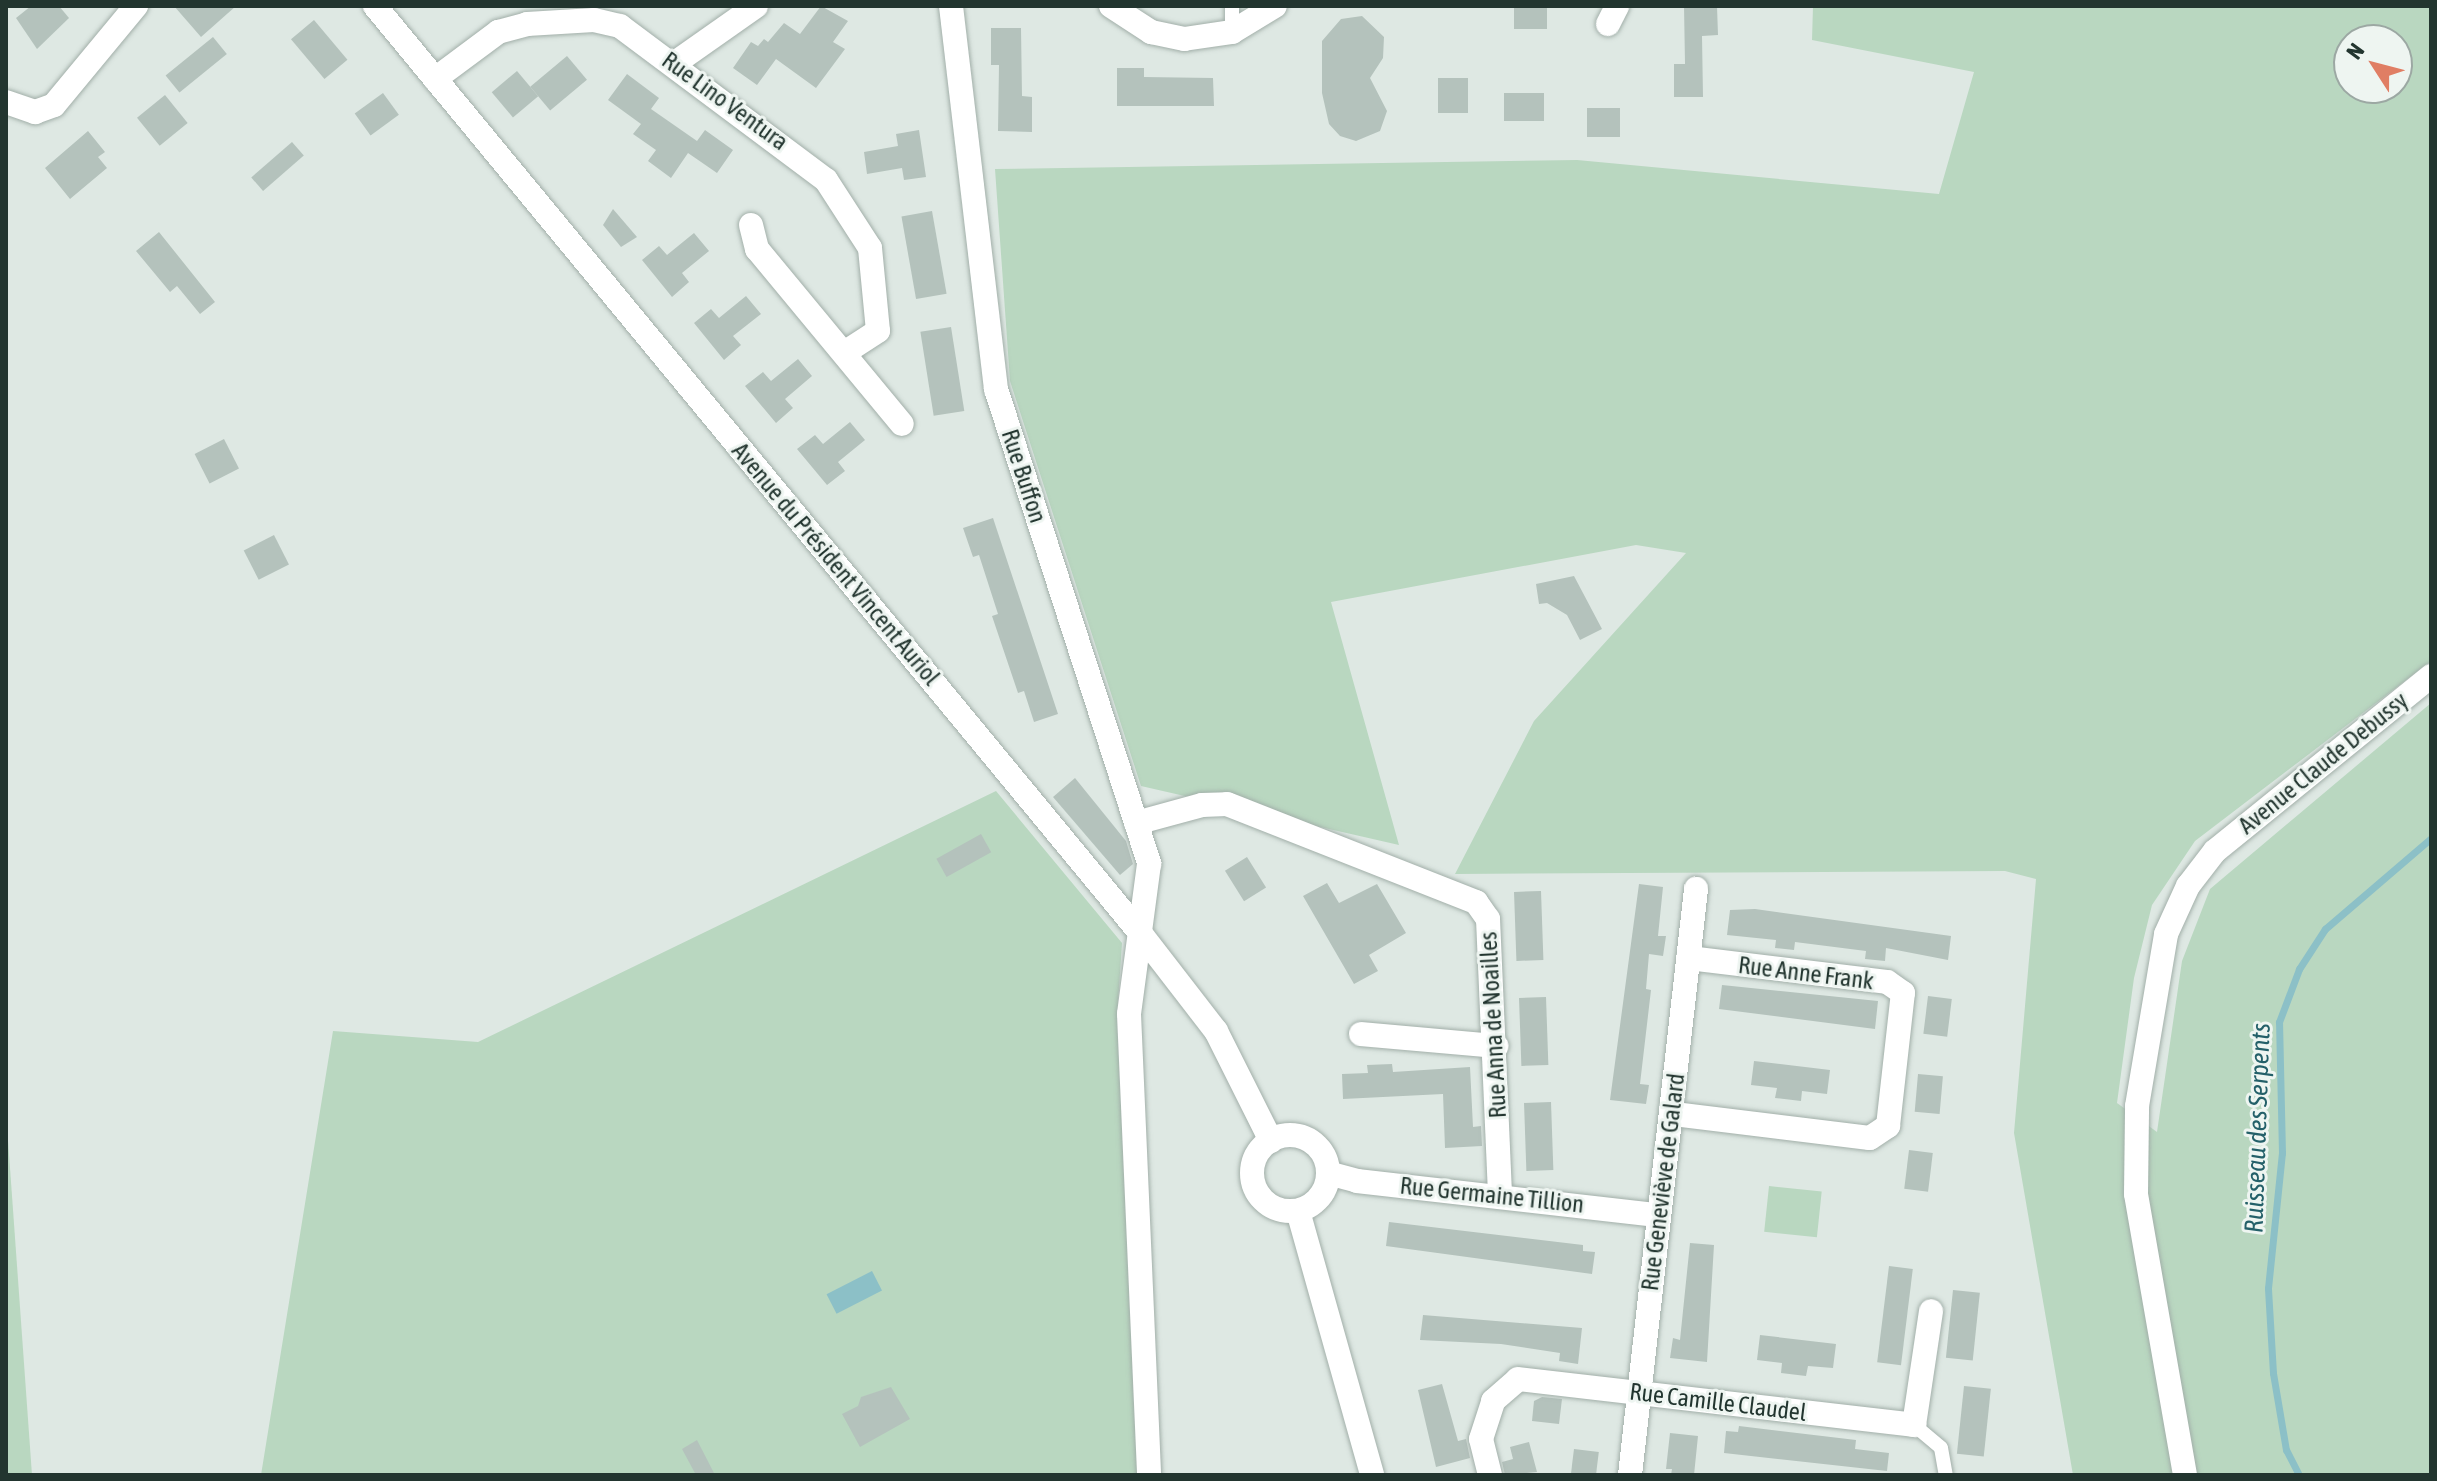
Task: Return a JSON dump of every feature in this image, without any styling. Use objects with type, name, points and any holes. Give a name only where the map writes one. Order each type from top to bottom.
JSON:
[{"type":"street","points":[[6,102],[35,112],[54,105],[136,6]]},
{"type":"street","name":"Avenue du Président Vincent Auriol","points":[[375,6],[1141,934],[1216,1031],[1271,1141]]},
{"type":"street","points":[[675,63],[756,6]]},
{"type":"street","name":"Rue Buffon","points":[[951,6],[996,389],[1149,864],[1129,1014],[1149,1475]]},
{"type":"street","points":[[1111,6],[1151,32],[1184,39],[1232,32],[1275,6]]},
{"type":"street","name":"Rue Lino Ventura","points":[[435,79],[498,32],[527,24],[594,20],[620,26],[802,157],[826,180],[856,223],[870,248],[878,331],[844,353]]},
{"type":"street","points":[[751,225],[757,249],[902,424]]},
{"type":"street","name":"Avenue Claude Debussy","points":[[2185,1475],[2136,1194],[2137,1106],[2166,934],[2188,886],[2215,851],[2431,676]]},
{"type":"street","name":"Rue Anna de Noailles","points":[[1136,823],[1202,805],[1227,804],[1476,902],[1488,919],[1496,1046],[1500,1195]]},
{"type":"street","name":"Rue Geneviève de Galard","points":[[1630,1475],[1657,1215],[1674,1114],[1696,889]]},
{"type":"street","name":"Rue Anne Frank","points":[[1674,1114],[1870,1138],[1888,1126],[1903,993],[1887,982],[1688,958]]},
{"type":"street","points":[[1361,1034],[1496,1046]]},
{"type":"street","points":[[1304,1137],[1321,1151],[1328,1173],[1323,1193],[1298,1211],[1267,1204],[1255,1187],[1253,1166],[1271,1141],[1304,1137]]},
{"type":"street","name":"Rue Germaine Tillion","points":[[1328,1173],[1357,1181],[1657,1215]]},
{"type":"street","points":[[1298,1211],[1372,1475]]},
{"type":"street","points":[[1914,1425],[1931,1311]]},
{"type":"street","name":"Rue Camille Claudel","points":[[1490,1475],[1481,1439],[1493,1401],[1518,1379],[1914,1425]]},
{"type":"lane","points":[[1232,6],[1232,32]]},
{"type":"lane","points":[[1914,1425],[1941,1448],[1946,1475]]},
{"type":"green space","points":[[1813,6],[2431,6],[2431,661],[2195,841],[2152,905],[2134,978],[2117,1103],[2157,1132],[2182,961],[2210,889],[2431,703],[2431,1475],[2073,1475],[2014,1133],[2036,879],[2005,871],[1455,874],[1534,721],[1686,553],[1636,545],[1331,602],[1399,845],[1141,786],[1010,381],[995,169],[1577,160],[1939,194],[1974,72],[1812,40]]},
{"type":"green space","points":[[996,791],[1122,943],[1117,1018],[1137,1475],[261,1475],[333,1031],[478,1042]]},
{"type":"green space","points":[[6,1112],[32,1475],[6,1475]]},
{"type":"green space","points":[[1769,1186],[1822,1192],[1817,1237],[1764,1232]]},
{"type":"water","points":[[872,1271],[882,1291],[837,1314],[827,1294]]},
{"type":"building","points":[[31,6],[59,6],[69,18],[37,49],[16,18]]},
{"type":"building","points":[[174,6],[236,6],[201,37]]},
{"type":"building","points":[[821,6],[848,21],[833,42],[845,49],[816,88],[776,59],[757,85],[733,68],[751,42],[758,46],[764,39],[768,42],[784,23],[800,34]]},
{"type":"building","points":[[1514,6],[1547,6],[1547,29],[1514,29]]},
{"type":"building","points":[[1684,6],[1717,6],[1718,35],[1702,36],[1703,97],[1674,97],[1674,64],[1685,64]]},
{"type":"building","points":[[1362,16],[1384,37],[1383,58],[1370,78],[1387,111],[1380,131],[1356,141],[1340,136],[1329,124],[1322,93],[1322,41],[1341,19]]},
{"type":"building","points":[[314,20],[347,60],[324,79],[291,39]]},
{"type":"building","points":[[991,28],[1021,28],[1022,96],[1032,97],[1032,132],[998,131],[999,65],[991,65]]},
{"type":"building","points":[[213,37],[227,54],[179,92],[166,75]]},
{"type":"building","points":[[567,56],[587,80],[550,111],[530,87]]},
{"type":"building","points":[[1117,68],[1144,68],[1144,77],[1213,78],[1214,106],[1117,106]]},
{"type":"building","points":[[517,71],[538,96],[513,117],[492,92]]},
{"type":"building","points":[[627,74],[659,98],[651,109],[697,141],[705,130],[733,150],[717,173],[688,153],[671,178],[648,161],[656,150],[633,134],[641,124],[608,100]]},
{"type":"building","points":[[1438,78],[1468,78],[1468,113],[1438,113]]},
{"type":"building","points":[[383,93],[399,115],[371,135],[355,114]]},
{"type":"building","points":[[1504,93],[1544,93],[1544,121],[1504,121]]},
{"type":"building","points":[[165,95],[188,123],[160,146],[137,118]]},
{"type":"building","points":[[1587,108],[1620,108],[1620,137],[1587,137]]},
{"type":"building","points":[[919,130],[926,177],[904,180],[902,168],[867,174],[864,152],[898,146],[896,134]]},
{"type":"building","points":[[88,131],[105,152],[98,157],[107,168],[70,199],[45,168]]},
{"type":"building","points":[[292,142],[304,156],[263,191],[251,177]]},
{"type":"building","points":[[613,209],[637,237],[621,247],[603,225]]},
{"type":"building","points":[[932,211],[947,294],[916,299],[901,216]]},
{"type":"building","points":[[159,232],[215,302],[200,314],[177,286],[170,292],[136,251]]},
{"type":"building","points":[[694,233],[709,251],[682,273],[689,282],[672,297],[642,260],[659,246],[667,255]]},
{"type":"building","points":[[746,296],[761,314],[733,336],[741,345],[724,360],[694,323],[711,309],[719,318]]},
{"type":"building","points":[[951,327],[964,411],[934,416],[920,332]]},
{"type":"building","points":[[798,359],[812,376],[785,399],[793,408],[776,423],[745,386],[763,372],[771,381]]},
{"type":"building","points":[[850,422],[865,440],[838,462],[845,471],[827,485],[797,449],[815,435],[823,444]]},
{"type":"building","points":[[224,439],[239,468],[210,483],[195,454]]},
{"type":"building","points":[[993,518],[1058,714],[1034,722],[1024,691],[1018,693],[992,616],[998,614],[979,555],[973,557],[963,528]]},
{"type":"building","points":[[274,535],[289,564],[259,580],[244,550]]},
{"type":"building","points":[[1574,576],[1602,629],[1580,640],[1567,615],[1547,603],[1539,604],[1536,584]]},
{"type":"building","points":[[1075,778],[1126,841],[1133,864],[1120,875],[1053,797]]},
{"type":"building","points":[[981,834],[991,852],[947,877],[936,859]]},
{"type":"building","points":[[1247,857],[1266,888],[1244,901],[1225,871]]},
{"type":"building","points":[[1327,883],[1339,903],[1377,884],[1406,933],[1369,955],[1378,971],[1354,984],[1303,896]]},
{"type":"building","points":[[1639,884],[1663,887],[1658,936],[1666,936],[1663,956],[1649,954],[1646,989],[1651,990],[1640,1084],[1649,1085],[1646,1104],[1610,1100]]},
{"type":"building","points":[[1541,891],[1543,960],[1516,961],[1514,892]]},
{"type":"building","points":[[1755,909],[1951,936],[1948,960],[1886,948],[1885,961],[1865,959],[1866,951],[1795,942],[1794,950],[1775,948],[1776,940],[1727,935],[1730,910]]},
{"type":"building","points":[[1722,985],[1878,1001],[1875,1029],[1719,1009]]},
{"type":"building","points":[[1928,996],[1952,999],[1947,1037],[1923,1034]]},
{"type":"building","points":[[1546,997],[1548,1065],[1521,1066],[1519,998]]},
{"type":"building","points":[[1754,1061],[1830,1070],[1827,1094],[1802,1091],[1801,1101],[1775,1098],[1777,1088],[1751,1085]]},
{"type":"building","points":[[1392,1064],[1393,1072],[1470,1067],[1473,1127],[1481,1126],[1482,1146],[1445,1148],[1443,1094],[1343,1099],[1342,1074],[1368,1073],[1367,1065]]},
{"type":"building","points":[[1918,1074],[1943,1076],[1940,1114],[1915,1112]]},
{"type":"building","points":[[1551,1102],[1553,1170],[1526,1171],[1524,1103]]},
{"type":"building","points":[[1909,1150],[1933,1153],[1928,1192],[1904,1189]]},
{"type":"building","points":[[1389,1222],[1583,1245],[1583,1251],[1595,1252],[1592,1274],[1386,1246]]},
{"type":"building","points":[[1690,1243],[1714,1245],[1707,1362],[1670,1358],[1673,1338],[1680,1340]]},
{"type":"building","points":[[1889,1266],[1913,1269],[1901,1365],[1877,1362]]},
{"type":"building","points":[[1953,1290],[1980,1293],[1973,1360],[1946,1358]]},
{"type":"building","points":[[1423,1315],[1582,1328],[1578,1364],[1559,1361],[1560,1353],[1501,1344],[1420,1340]]},
{"type":"building","points":[[1760,1335],[1836,1344],[1833,1368],[1808,1366],[1806,1376],[1781,1373],[1782,1363],[1757,1360]]},
{"type":"building","points":[[1442,1384],[1458,1441],[1466,1439],[1470,1458],[1436,1467],[1418,1390]]},
{"type":"building","points":[[1964,1386],[1991,1389],[1984,1456],[1957,1454]]},
{"type":"building","points":[[891,1387],[910,1419],[860,1447],[842,1414],[858,1406],[861,1397]]},
{"type":"building","points":[[1542,1397],[1562,1399],[1559,1424],[1532,1421],[1534,1401]]},
{"type":"building","points":[[1739,1426],[1856,1440],[1855,1449],[1889,1453],[1887,1471],[1724,1453],[1726,1431],[1738,1432]]},
{"type":"building","points":[[1670,1433],[1698,1436],[1694,1475],[1671,1475],[1672,1469],[1666,1469]]},
{"type":"building","points":[[697,1440],[715,1475],[696,1475],[682,1449]]},
{"type":"building","points":[[1529,1442],[1537,1472],[1505,1475],[1502,1462],[1513,1459],[1510,1447]]},
{"type":"building","points":[[1574,1449],[1599,1452],[1596,1475],[1571,1475]]},
{"type":"waterway","name":"Ruisseau des Serpents","points":[[2299,1475],[2286,1450],[2273,1373],[2268,1288],[2282,1153],[2279,1022],[2299,969],[2325,929],[2431,838]]}]
